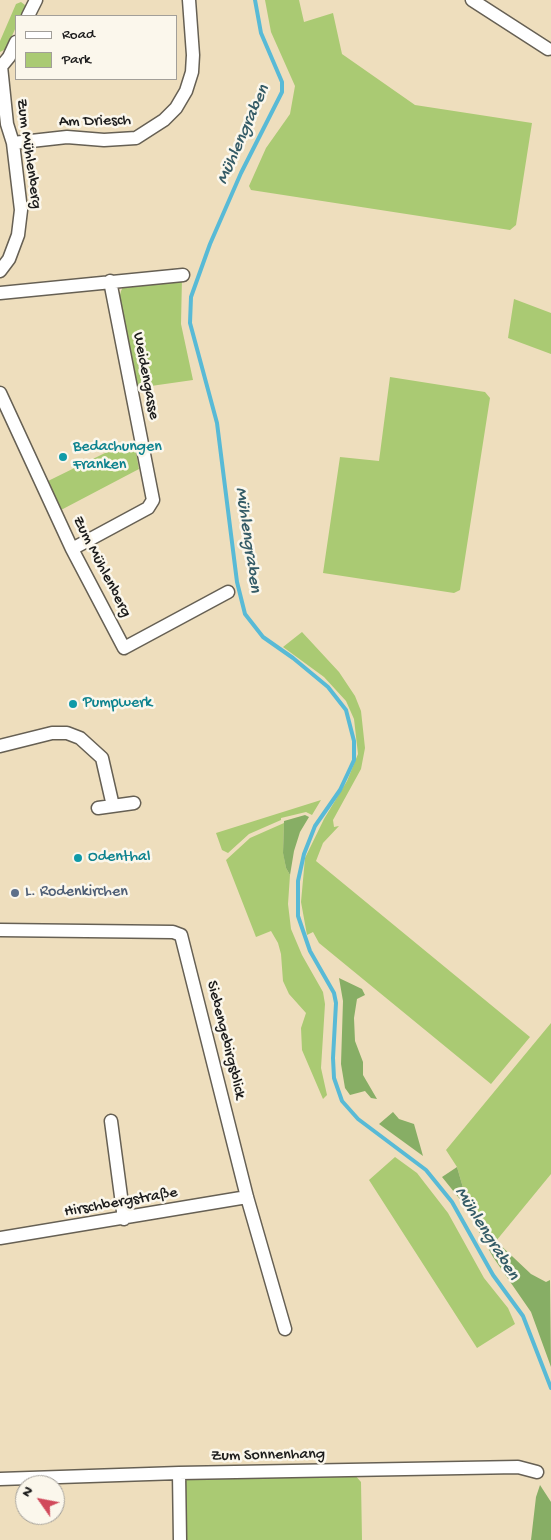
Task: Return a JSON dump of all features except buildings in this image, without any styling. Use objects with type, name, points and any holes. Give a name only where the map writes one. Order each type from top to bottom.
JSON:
[{"type":"street","points":[[28,15],[36,0]]},
{"type":"street","name":"Am Driesch","points":[[12,143],[67,136],[104,140],[136,138],[164,120],[176,108],[186,92],[192,72],[189,0]]},
{"type":"street","points":[[472,0],[548,49]]},
{"type":"street","points":[[1,67],[15,44]]},
{"type":"street","name":"Zum Mühlenberg","points":[[0,272],[9,259],[18,235],[21,210],[12,143],[6,124],[1,67]]},
{"type":"street","points":[[0,293],[183,275]]},
{"type":"street","name":"Weidengasse","points":[[72,549],[148,508],[153,500],[110,281]]},
{"type":"street","name":"Zum Mühlenberg","points":[[0,392],[72,549],[124,648],[228,592]]},
{"type":"street","points":[[0,746],[52,733],[67,733],[80,738],[102,758],[113,806]]},
{"type":"street","points":[[98,808],[134,803]]},
{"type":"street","name":"Siebengebirgsblick","points":[[0,930],[173,932],[181,935],[248,1197],[285,1328]]},
{"type":"street","points":[[111,1121],[124,1219]]},
{"type":"street","name":"Hirschbergstraße","points":[[0,1238],[248,1197]]},
{"type":"street","name":"Zum Sonnenhang","points":[[0,1479],[179,1473],[518,1467],[536,1472]]},
{"type":"street","points":[[179,1473],[180,1540]]},
{"type":"green space","points":[[265,0],[299,0],[304,22],[333,13],[342,54],[415,105],[532,123],[516,225],[510,230],[251,190],[249,186],[266,148],[290,114],[295,86],[271,32]]},
{"type":"green space","points":[[21,2],[25,5],[25,9],[22,15],[15,15],[15,29],[6,49],[0,52],[0,41],[16,4]]},
{"type":"green space","points":[[182,277],[181,324],[193,380],[137,388],[119,299],[121,291],[123,287]]},
{"type":"green space","points":[[514,299],[551,313],[551,354],[508,338]]},
{"type":"green space","points":[[390,377],[485,392],[490,398],[460,590],[454,593],[323,573],[340,457],[379,461]]},
{"type":"green space","points":[[135,447],[139,469],[61,510],[48,481],[105,453]]},
{"type":"green space","points":[[302,632],[339,672],[355,696],[361,711],[365,748],[361,769],[333,820],[334,827],[339,826],[323,843],[316,861],[530,1037],[491,1084],[319,943],[313,932],[307,935],[301,902],[305,858],[324,819],[347,781],[358,754],[354,719],[346,701],[324,677],[283,647]]},
{"type":"green space","points":[[321,800],[312,815],[306,812],[281,818],[281,820],[249,834],[228,853],[222,850],[216,833]]},
{"type":"green space","points":[[305,815],[309,817],[300,832],[294,851],[290,875],[286,868],[283,853],[284,821]]},
{"type":"green space","points":[[284,823],[283,852],[286,868],[290,875],[288,904],[291,929],[302,955],[323,992],[325,1004],[321,1068],[327,1095],[323,1099],[302,1050],[301,1028],[306,1013],[289,994],[283,981],[281,954],[278,943],[271,931],[256,937],[226,860],[250,838]]},
{"type":"green space","points":[[339,978],[362,989],[365,995],[357,999],[354,1018],[355,1041],[363,1062],[363,1075],[377,1099],[371,1098],[365,1091],[350,1095],[345,1088],[341,1064],[343,1001]]},
{"type":"green space","points":[[551,1023],[551,1174],[496,1241],[478,1221],[466,1198],[457,1167],[446,1150]]},
{"type":"green space","points":[[393,1112],[399,1119],[414,1124],[423,1156],[379,1124]]},
{"type":"green space","points":[[395,1157],[417,1173],[448,1213],[484,1278],[508,1308],[515,1324],[477,1348],[369,1180]]},
{"type":"green space","points":[[457,1167],[466,1198],[478,1221],[531,1274],[546,1282],[550,1280],[551,1367],[531,1312],[493,1257],[463,1203],[442,1177]]},
{"type":"green space","points":[[354,1474],[361,1482],[362,1540],[183,1540],[182,1484],[189,1477]]},
{"type":"green space","points":[[540,1485],[551,1502],[551,1540],[531,1540],[536,1497]]},
{"type":"waterway","name":"Mühlengraben","points":[[255,0],[261,33],[282,82],[282,92],[241,173],[210,244],[191,297],[190,323],[217,423],[237,582],[245,614],[263,637],[293,658],[328,687],[346,710],[354,741],[354,760],[340,790],[315,826],[304,854],[298,881],[298,916],[310,951],[334,993],[336,1003],[333,1058],[334,1078],[342,1101],[358,1119],[426,1170],[452,1202],[493,1275],[523,1316],[551,1388]]},
{"type":"place","name":"Bedachungen Franken","points":[[63,457]]},
{"type":"place","name":"Pumpwerk","points":[[73,704]]},
{"type":"place","name":"Odenthal","points":[[78,858]]},
{"type":"place","name":"L. Rodenkirchen","points":[[15,893]]}]
